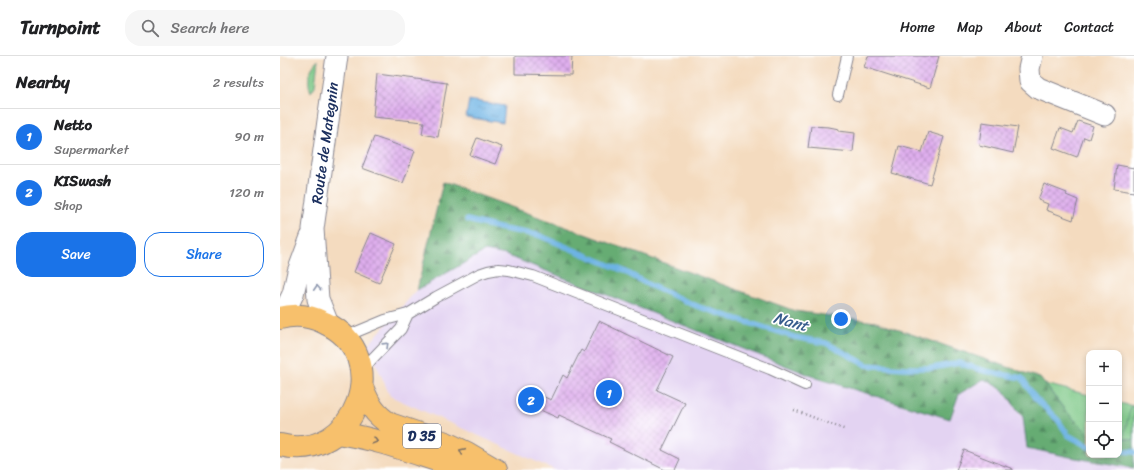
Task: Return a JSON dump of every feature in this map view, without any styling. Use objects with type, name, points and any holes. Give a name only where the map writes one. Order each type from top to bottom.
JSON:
[{"type":"main road","points":[[280,445],[300,447],[313,445],[326,440],[337,433],[347,424],[354,413],[359,400],[362,380],[358,360],[353,348],[336,331],[306,317],[281,318]]},
{"type":"main road","name":"D 35","points":[[362,380],[371,408],[382,419],[390,424],[446,443],[496,470]]},
{"type":"main road","name":"D 35","points":[[337,433],[355,435],[469,470]]},
{"type":"street","name":"Route de Mategnin","points":[[336,331],[318,299],[314,229],[337,56]]},
{"type":"street","points":[[1032,56],[1029,69],[1030,82],[1038,88],[1105,115]]},
{"type":"street","name":"Route de Mategnin","points":[[281,318],[293,294],[298,272],[314,229]]},
{"type":"lane","points":[[838,95],[847,56]]},
{"type":"lane","points":[[336,331],[408,314],[479,274],[499,269],[509,270],[533,276],[770,369],[805,385]]},
{"type":"lane","points":[[362,380],[372,359],[401,330],[408,314]]},
{"type":"path","points":[[794,410],[846,430]]},
{"type":"shaded area","points":[[485,251],[506,255],[817,378],[950,419],[959,394],[984,379],[1003,390],[1023,417],[1028,448],[1134,468],[1134,470],[555,470],[390,396],[368,345],[417,290]]},
{"type":"green space","points":[[318,60],[315,86],[311,92],[309,88],[309,75],[312,67]]},
{"type":"green space","points":[[443,182],[795,311],[876,322],[1040,378],[1064,409],[1086,431],[1086,458],[1122,458],[1122,438],[1134,440],[1134,468],[1027,448],[1023,417],[1003,390],[984,379],[959,394],[950,419],[817,378],[506,255],[485,251],[417,290]]},
{"type":"green space","points":[[1045,384],[1086,394],[1086,431],[1064,409]]},
{"type":"green space","points":[[1122,404],[1134,406],[1134,440],[1122,438]]},
{"type":"green space","points":[[1131,406],[1134,406],[1134,440],[1123,438]]},
{"type":"water","points":[[469,100],[505,106],[503,123],[466,117]]},
{"type":"building","points":[[515,56],[572,56],[571,75],[515,74]]},
{"type":"building","points":[[868,56],[939,56],[930,88],[864,67]]},
{"type":"building","points":[[377,74],[447,83],[438,137],[422,134],[424,122],[373,117]]},
{"type":"building","points":[[1078,121],[1093,126],[1089,139],[1084,137],[1077,157],[1053,148],[1060,128],[1073,133]]},
{"type":"building","points":[[982,122],[1018,127],[1013,153],[979,145]]},
{"type":"building","points":[[811,126],[829,127],[839,129],[839,131],[855,133],[853,152],[808,148]]},
{"type":"building","points":[[928,132],[944,137],[930,184],[892,173],[899,146],[922,152]]},
{"type":"building","points":[[374,137],[415,151],[403,183],[362,168]]},
{"type":"building","points":[[477,138],[502,147],[495,164],[470,155]]},
{"type":"building","points":[[1117,165],[1134,168],[1134,192],[1114,189]]},
{"type":"building","points":[[1044,184],[1067,193],[1066,195],[1078,200],[1073,220],[1046,210],[1048,204],[1038,200]]},
{"type":"building","points":[[371,233],[396,244],[379,283],[354,272]]},
{"type":"building","points":[[599,321],[673,357],[657,390],[685,403],[662,450],[680,459],[675,470],[665,470],[609,442],[611,439],[559,415],[558,418],[536,408],[542,396],[551,400],[563,375],[567,378],[581,350],[584,352]]},
{"type":"building","points":[[964,450],[1013,469],[1013,470],[956,470]]},
{"type":"waterway","name":"Nant","points":[[467,220],[503,229],[538,235],[624,271],[649,285],[699,307],[794,337],[826,343],[867,365],[904,368],[932,368],[959,363],[985,371],[1022,378],[1035,398],[1058,420],[1068,435],[1086,445]]},
{"type":"waterway","name":"Nant","points":[[1122,451],[1134,452]]},
{"type":"place","name":"Netto","points":[[609,393]]},
{"type":"place","name":"KISwash","points":[[531,400]]}]
